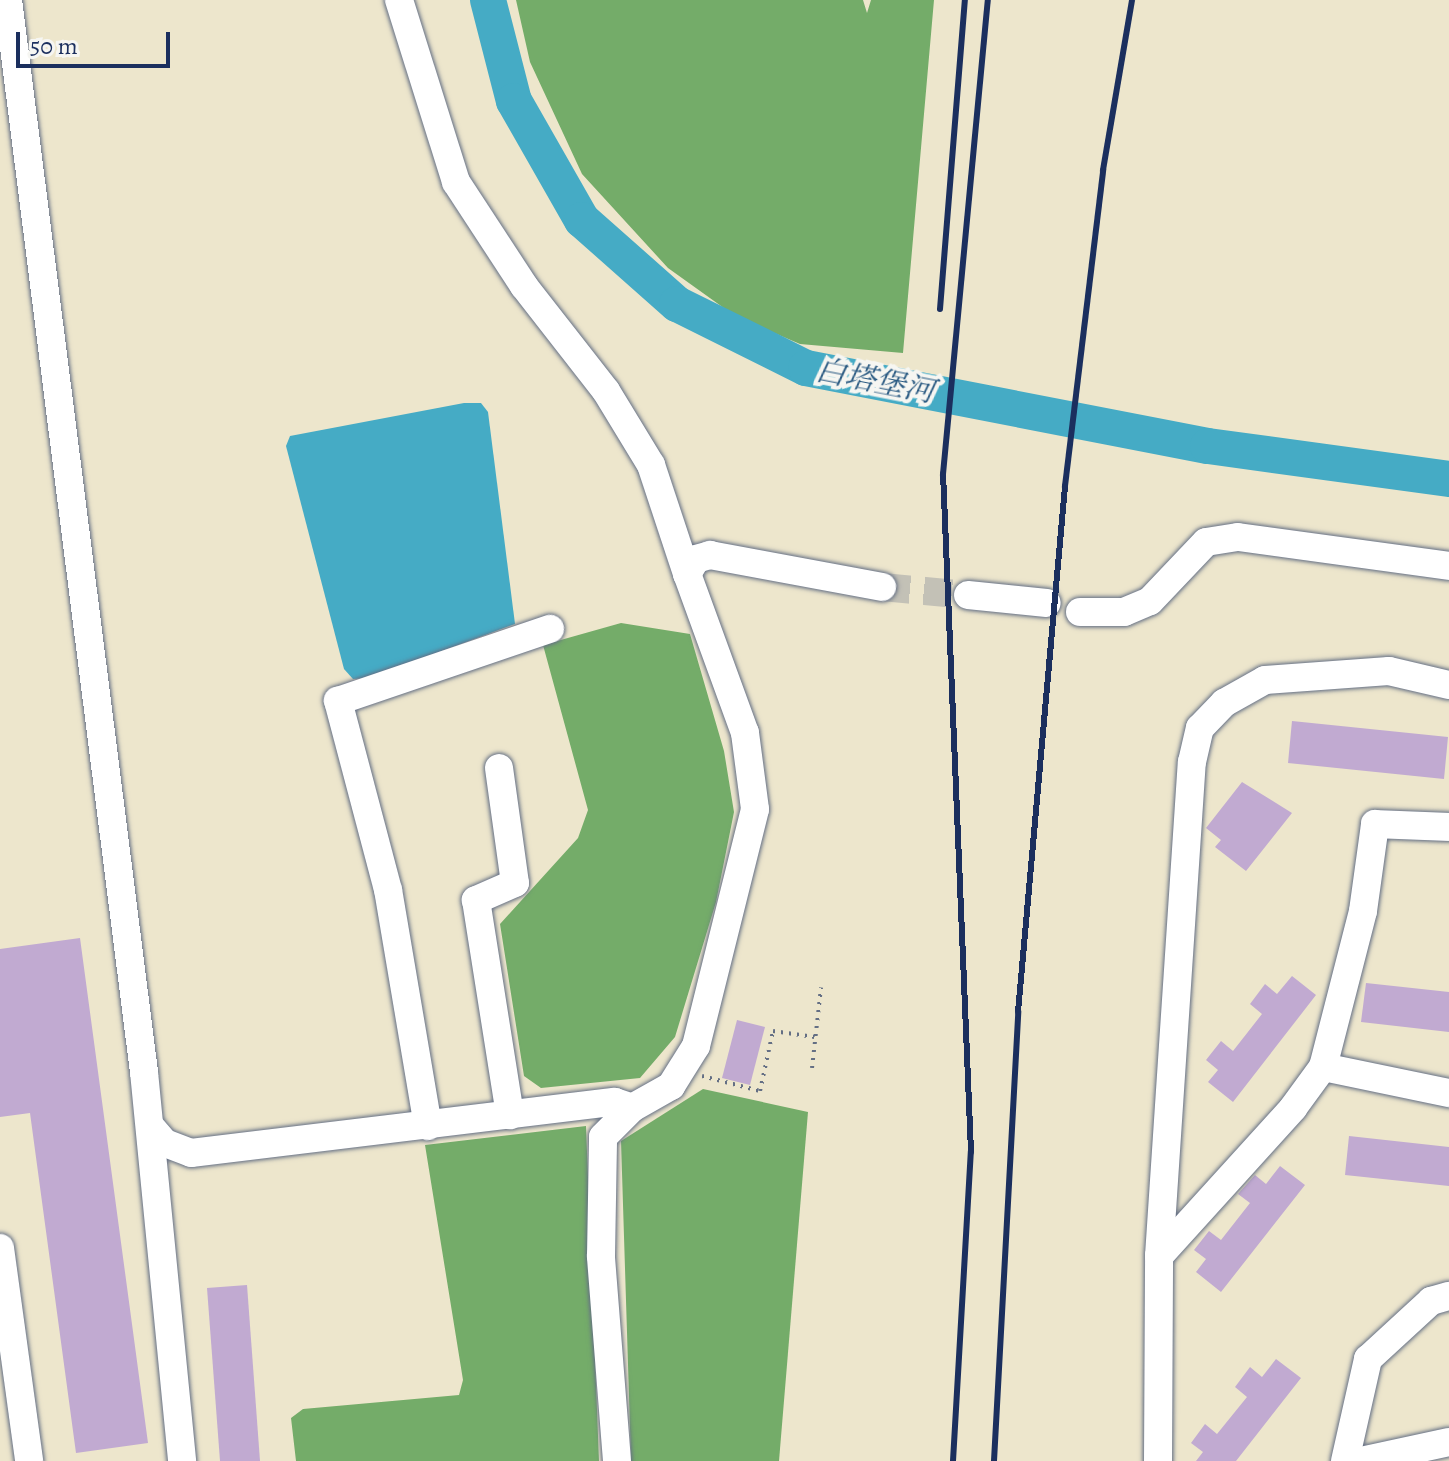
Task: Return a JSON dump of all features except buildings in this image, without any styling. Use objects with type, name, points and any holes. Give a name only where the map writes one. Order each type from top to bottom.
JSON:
[{"type":"street","points":[[8,0],[150,1126],[182,1461]]},
{"type":"street","points":[[399,0],[456,182],[524,286],[606,391],[651,465],[745,733],[755,809],[696,1046],[671,1086],[632,1108],[603,1137],[601,1256],[617,1461]]},
{"type":"street","points":[[1080,612],[1124,612],[1150,601],[1206,542],[1238,537],[1449,566]]},
{"type":"street","points":[[687,574],[696,559],[710,555],[882,587]]},
{"type":"street","points":[[968,595],[1047,603]]},
{"type":"street","points":[[428,1126],[388,890],[338,701],[550,629]]},
{"type":"street","points":[[1158,1461],[1159,1256],[1192,762],[1200,728],[1224,703],[1265,680],[1389,671],[1449,685]]},
{"type":"street","points":[[499,768],[515,883],[476,900],[510,1115]]},
{"type":"street","points":[[1159,1256],[1293,1108],[1323,1067],[1363,911],[1375,824],[1449,827]]},
{"type":"street","points":[[1323,1067],[1449,1093]]},
{"type":"street","points":[[150,1126],[165,1143],[191,1153],[615,1102],[632,1108]]},
{"type":"street","points":[[0,1248],[29,1461]]},
{"type":"street","points":[[1345,1461],[1368,1359],[1431,1301],[1449,1296]]},
{"type":"street","points":[[1361,1461],[1449,1442]]},
{"type":"path","points":[[812,1068],[821,988]]},
{"type":"path","points":[[681,1070],[760,1091],[773,1031],[815,1037]]},
{"type":"green space","points":[[516,0],[863,0],[867,13],[871,0],[934,0],[903,353],[800,344],[735,316],[668,268],[582,174],[530,62]]},
{"type":"green space","points":[[621,623],[690,634],[724,751],[734,812],[716,902],[675,1037],[640,1078],[541,1088],[524,1076],[500,924],[578,838],[588,810],[543,645]]},
{"type":"green space","points":[[703,1089],[808,1112],[779,1461],[631,1461],[621,1141]]},
{"type":"green space","points":[[586,1126],[599,1461],[296,1461],[291,1418],[303,1409],[459,1395],[463,1380],[425,1145]]},
{"type":"water","points":[[464,403],[481,403],[488,412],[515,624],[369,678],[353,679],[344,669],[286,446],[290,436]]},
{"type":"waterway","name":"白塔堡河","points":[[488,0],[514,101],[582,220],[677,304],[806,368],[1208,446],[1449,479]]},
{"type":"tunnel","points":[[882,587],[968,595]]},
{"type":"railway","points":[[940,309],[965,0]]},
{"type":"railway","points":[[953,1461],[971,1152],[943,474],[988,0]]},
{"type":"railway","points":[[994,1461],[1018,1012],[1065,486],[1103,170],[1132,0]]}]
